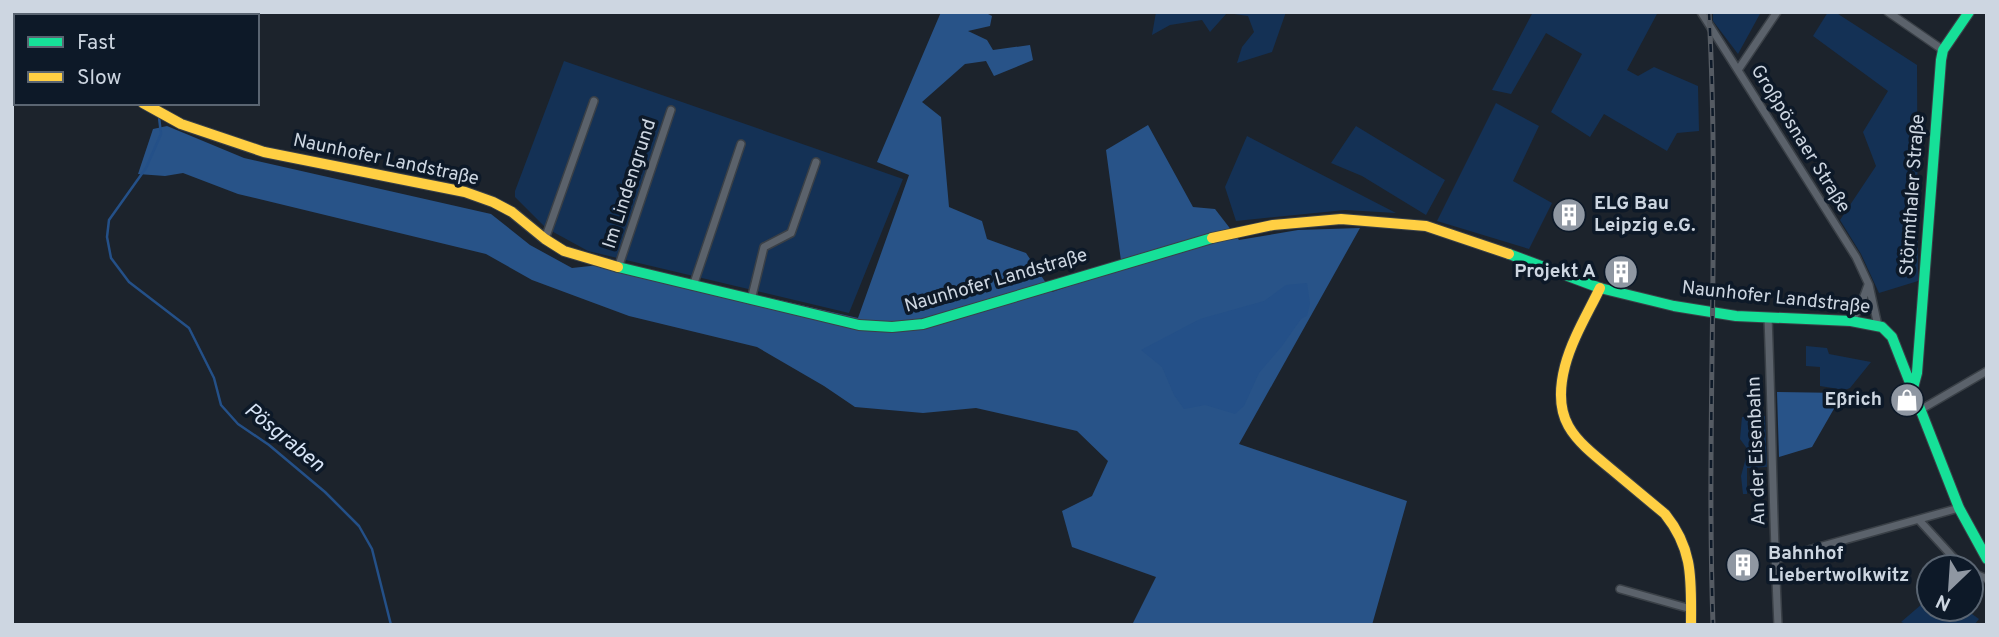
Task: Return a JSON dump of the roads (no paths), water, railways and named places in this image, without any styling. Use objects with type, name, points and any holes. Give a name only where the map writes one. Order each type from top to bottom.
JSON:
[{"type":"street","name":"Großpösnaer Straße","points":[[1701,12],[1856,257],[1869,285],[1878,326]]},
{"type":"street","points":[[1738,70],[1777,12]]},
{"type":"street","points":[[1888,12],[1943,50]]},
{"type":"street","name":"Störmthaler Straße","points":[[1913,388],[1917,373],[1935,122],[1943,50],[1969,12]]},
{"type":"street","points":[[545,239],[594,101]]},
{"type":"street","name":"Naunhofer Landstraße","points":[[148,105],[215,136],[264,152],[466,192],[493,201],[564,251],[618,268],[859,325],[878,327],[923,324],[1229,233],[1273,225],[1341,219],[1438,229],[1600,288],[1674,306],[1736,316],[1851,321],[1878,326]]},
{"type":"street","name":"Im Lindengrund","points":[[618,268],[671,110]]},
{"type":"street","points":[[693,286],[741,144]]},
{"type":"street","points":[[751,300],[764,247],[791,233],[816,162]]},
{"type":"street","points":[[1851,321],[1869,285]]},
{"type":"street","points":[[1600,288],[1563,370],[1558,392],[1561,412],[1569,432],[1577,441],[1677,527],[1688,551],[1691,625]]},
{"type":"street","name":"An der Eisenbahn","points":[[1768,317],[1776,559],[1774,580],[1778,625]]},
{"type":"street","points":[[1878,326],[1886,329],[1892,337],[1959,508],[1987,559]]},
{"type":"street","points":[[1920,410],[1987,371]]},
{"type":"street","points":[[1776,559],[1959,508]]},
{"type":"street","points":[[1919,520],[1949,553]]},
{"type":"street","points":[[1620,589],[1691,609]]},
{"type":"waterway","name":"Pösgraben","points":[[159,117],[161,134],[146,168],[109,220],[107,237],[111,258],[129,282],[189,328],[214,378],[221,405],[238,424],[269,445],[325,492],[359,526],[372,549],[391,625]]},
{"type":"railway","points":[[1709,12],[1713,165],[1713,625]]},
{"type":"place","name":"ELG Bau Leipzig e.G.","points":[[1569,215]]},
{"type":"place","name":"Projekt A","points":[[1621,272]]},
{"type":"place","name":"Eßrich","points":[[1907,400]]},
{"type":"place","name":"Bahnhof Liebertwolkwitz","points":[[1743,565]]}]
